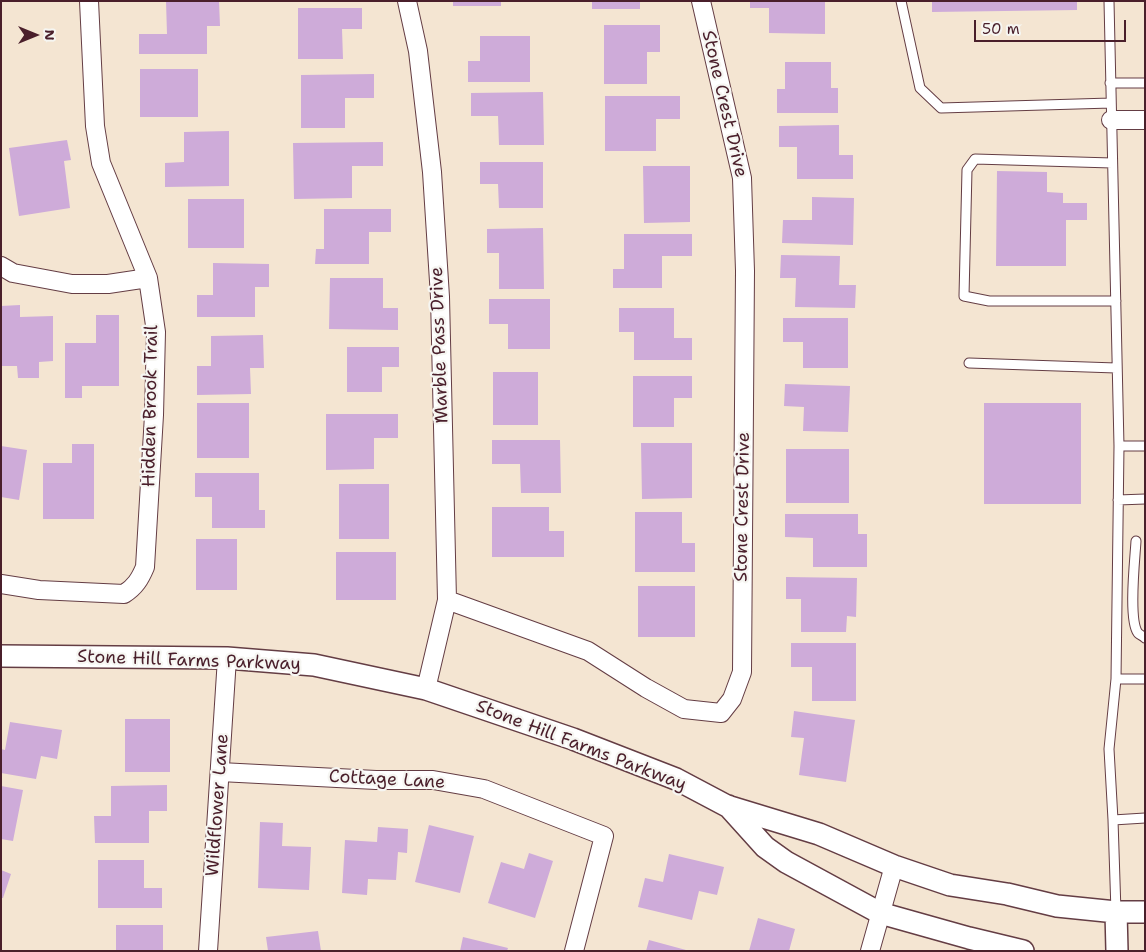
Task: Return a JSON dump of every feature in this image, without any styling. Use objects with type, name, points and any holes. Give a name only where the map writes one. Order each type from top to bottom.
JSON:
[{"type":"street","name":"Hidden Brook Trail","points":[[1,584],[40,590],[124,594],[132,589],[145,567],[154,415],[156,332],[148,278],[100,163],[95,126],[89,1]]},
{"type":"street","name":"Marble Pass Drive","points":[[407,1],[418,51],[432,172],[440,297],[447,600],[426,689]]},
{"type":"street","name":"Stone Crest Drive","points":[[447,600],[588,652],[684,709],[721,713],[732,699],[742,672],[745,271],[742,178],[701,1]]},
{"type":"street","points":[[1111,112],[1145,120]]},
{"type":"street","points":[[1,266],[12,273],[72,284],[108,284],[148,278]]},
{"type":"street","name":"Stone Hill Farms Parkway","points":[[1,656],[227,658],[314,665],[426,689],[573,739],[676,779],[727,806],[819,834],[894,866],[950,885],[1007,894],[1057,906],[1116,912],[1145,912]]},
{"type":"street","name":"Wildflower Lane","points":[[208,951],[227,658]]},
{"type":"street","name":"Cottage Lane","points":[[220,772],[376,780],[433,780],[484,789],[604,836],[574,951]]},
{"type":"street","points":[[727,806],[765,847],[786,862],[880,913],[1023,951]]},
{"type":"street","points":[[870,951],[894,866]]},
{"type":"street","points":[[1116,912],[1117,951]]},
{"type":"lane","points":[[901,1],[920,88],[940,108],[1111,112]]},
{"type":"lane","points":[[1109,1],[1118,446],[1116,679],[1110,749],[1116,912]]},
{"type":"lane","points":[[1110,83],[1145,83]]},
{"type":"lane","points":[[1112,163],[975,159],[968,170],[964,296],[989,301],[1116,301]]},
{"type":"lane","points":[[969,363],[1116,368]]},
{"type":"lane","points":[[1118,446],[1145,446]]},
{"type":"lane","points":[[1118,500],[1145,499]]},
{"type":"lane","points":[[1136,541],[1133,578],[1134,621],[1138,633],[1145,638]]},
{"type":"lane","points":[[1116,679],[1145,679]]},
{"type":"lane","points":[[1114,820],[1145,818]]},
{"type":"building","points":[[166,1],[219,1],[220,26],[207,26],[207,54],[139,54],[139,34],[167,34]]},
{"type":"building","points":[[453,1],[501,1],[501,6],[453,6]]},
{"type":"building","points":[[592,1],[640,1],[640,9],[592,9]]},
{"type":"building","points":[[750,1],[825,2],[825,34],[769,33],[769,8],[750,8]]},
{"type":"building","points":[[932,1],[1077,1],[1077,10],[932,12]]},
{"type":"building","points":[[298,8],[362,8],[362,29],[342,29],[343,59],[298,59]]},
{"type":"building","points":[[604,25],[660,25],[660,52],[647,52],[647,84],[604,84]]},
{"type":"building","points":[[480,36],[530,36],[530,82],[468,82],[468,61],[480,61]]},
{"type":"building","points":[[785,62],[831,62],[831,88],[838,88],[838,113],[777,113],[777,89],[785,89]]},
{"type":"building","points":[[140,69],[198,69],[198,117],[140,117]]},
{"type":"building","points":[[374,74],[374,98],[345,98],[345,128],[301,128],[301,75]]},
{"type":"building","points":[[543,92],[544,145],[499,145],[498,116],[471,116],[471,93]]},
{"type":"building","points":[[605,96],[680,96],[680,119],[656,119],[656,151],[605,151]]},
{"type":"building","points":[[839,125],[839,155],[853,155],[853,179],[797,179],[797,147],[779,147],[779,126]]},
{"type":"building","points":[[229,131],[229,186],[165,187],[165,163],[184,162],[184,132]]},
{"type":"building","points":[[67,140],[71,160],[64,161],[70,208],[19,216],[9,148]]},
{"type":"building","points":[[383,142],[383,166],[352,166],[352,198],[294,199],[293,143]]},
{"type":"building","points":[[480,162],[543,162],[543,208],[499,208],[498,184],[480,184]]},
{"type":"building","points":[[643,166],[690,166],[690,222],[644,223]]},
{"type":"building","points":[[997,171],[1047,172],[1047,192],[1063,193],[1063,203],[1087,203],[1087,220],[1066,220],[1066,266],[996,266]]},
{"type":"building","points":[[812,197],[854,198],[853,245],[782,243],[783,220],[812,220]]},
{"type":"building","points":[[188,199],[244,199],[244,248],[188,248]]},
{"type":"building","points":[[324,209],[391,209],[391,232],[369,232],[369,264],[315,264],[316,249],[324,249]]},
{"type":"building","points":[[543,228],[544,289],[499,289],[499,253],[487,253],[487,229]]},
{"type":"building","points":[[624,234],[692,234],[692,256],[662,256],[662,288],[613,288],[613,269],[624,269]]},
{"type":"building","points":[[781,255],[840,256],[839,285],[856,285],[855,308],[795,307],[796,278],[780,278]]},
{"type":"building","points":[[213,263],[269,264],[269,287],[255,287],[255,317],[197,317],[197,295],[213,295]]},
{"type":"building","points":[[330,278],[383,278],[383,308],[398,308],[398,330],[329,329]]},
{"type":"building","points":[[489,299],[550,299],[550,349],[508,349],[508,324],[489,324]]},
{"type":"building","points":[[20,305],[20,317],[53,316],[53,361],[39,362],[39,378],[18,378],[17,366],[1,366],[1,306]]},
{"type":"building","points":[[619,308],[674,308],[674,338],[692,338],[692,360],[634,360],[634,332],[619,332]]},
{"type":"building","points":[[96,315],[119,315],[119,386],[82,386],[82,398],[65,398],[65,343],[96,343]]},
{"type":"building","points":[[783,318],[848,318],[848,368],[803,368],[803,342],[783,342]]},
{"type":"building","points":[[263,335],[264,368],[250,368],[251,394],[197,395],[197,366],[211,366],[211,336]]},
{"type":"building","points":[[347,347],[399,347],[399,367],[382,367],[382,392],[347,392]]},
{"type":"building","points":[[493,372],[538,372],[538,425],[493,425]]},
{"type":"building","points":[[633,376],[692,376],[692,398],[674,398],[674,427],[633,427]]},
{"type":"building","points":[[785,384],[850,386],[848,432],[803,431],[804,407],[784,406]]},
{"type":"building","points":[[197,403],[249,403],[249,458],[197,458]]},
{"type":"building","points":[[984,403],[1081,403],[1081,504],[984,504]]},
{"type":"building","points":[[326,414],[398,414],[398,438],[374,438],[374,469],[326,470]]},
{"type":"building","points":[[492,440],[560,440],[561,493],[521,493],[520,464],[492,464]]},
{"type":"building","points":[[641,443],[692,443],[692,498],[642,499]]},
{"type":"building","points":[[72,444],[94,444],[94,519],[43,519],[43,463],[72,463]]},
{"type":"building","points":[[1,446],[27,450],[19,500],[1,497]]},
{"type":"building","points":[[786,449],[849,449],[849,503],[786,503]]},
{"type":"building","points":[[195,473],[259,473],[259,510],[265,510],[265,528],[212,528],[212,497],[195,497]]},
{"type":"building","points":[[339,484],[389,484],[389,539],[339,539]]},
{"type":"building","points":[[492,507],[549,507],[549,531],[564,531],[564,557],[492,557]]},
{"type":"building","points":[[635,512],[682,512],[682,543],[695,543],[695,572],[635,572]]},
{"type":"building","points":[[785,514],[858,514],[858,534],[867,534],[867,567],[813,567],[813,538],[785,537]]},
{"type":"building","points":[[196,539],[237,539],[237,590],[196,590]]},
{"type":"building","points":[[336,552],[396,552],[396,600],[336,600]]},
{"type":"building","points":[[786,577],[857,578],[856,617],[847,616],[846,632],[801,632],[801,599],[786,599]]},
{"type":"building","points":[[638,586],[695,586],[695,637],[638,637]]},
{"type":"building","points":[[791,643],[856,643],[856,701],[812,701],[812,667],[791,667]]},
{"type":"building","points":[[794,711],[855,720],[846,782],[799,775],[804,738],[791,737]]},
{"type":"building","points":[[125,719],[170,719],[170,772],[125,772]]},
{"type":"building","points":[[10,722],[62,730],[57,759],[41,756],[36,779],[1,773],[1,749],[5,750]]},
{"type":"building","points":[[167,785],[167,811],[149,811],[149,843],[95,843],[94,816],[111,816],[111,786]]},
{"type":"building","points":[[1,786],[23,790],[13,841],[1,839]]},
{"type":"building","points":[[260,822],[283,823],[282,846],[311,847],[309,890],[258,888]]},
{"type":"building","points":[[429,825],[474,836],[460,893],[415,882]]},
{"type":"building","points":[[378,827],[408,829],[407,853],[398,852],[396,880],[368,879],[367,895],[342,893],[345,840],[377,842]]},
{"type":"building","points":[[529,853],[553,861],[535,918],[488,903],[501,862],[524,869]]},
{"type":"building","points":[[669,854],[724,867],[717,895],[699,891],[692,920],[638,907],[645,878],[663,882]]},
{"type":"building","points":[[98,860],[144,860],[144,888],[162,888],[162,908],[98,908]]},
{"type":"building","points":[[1,870],[11,874],[3,898],[1,898]]},
{"type":"building","points":[[758,918],[795,929],[789,951],[749,951]]},
{"type":"building","points":[[116,925],[163,925],[163,951],[116,951]]},
{"type":"building","points":[[318,931],[321,951],[268,951],[266,937]]},
{"type":"building","points":[[463,937],[508,948],[507,951],[460,951]]},
{"type":"building","points":[[649,940],[686,950],[686,951],[646,951]]}]
